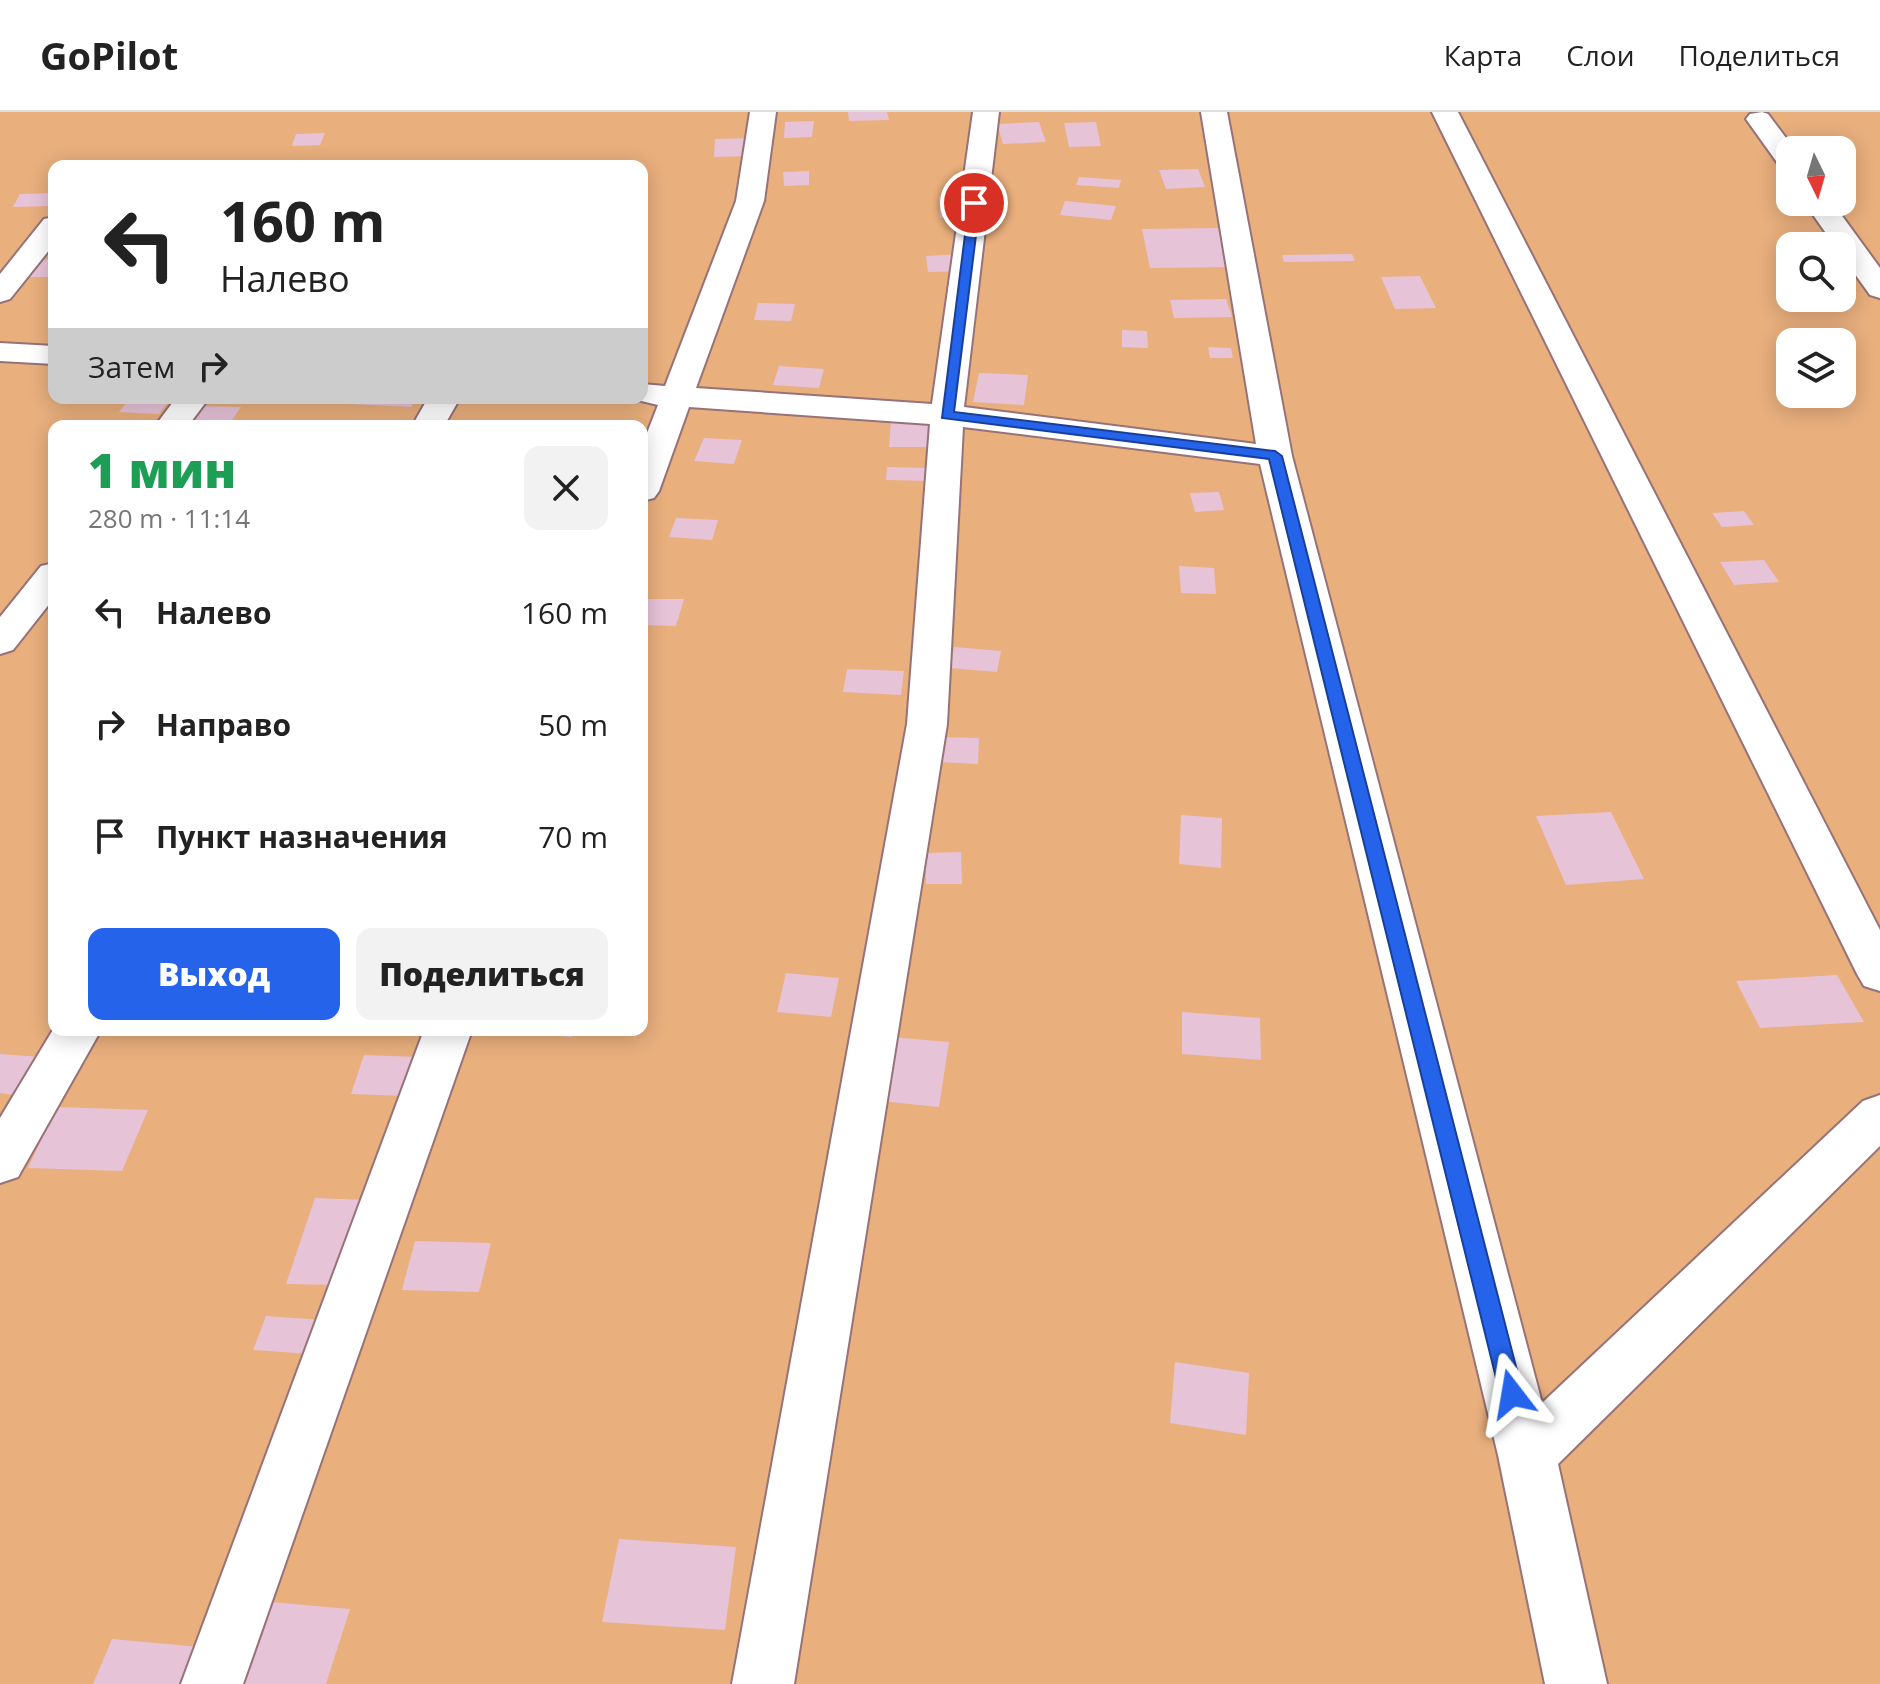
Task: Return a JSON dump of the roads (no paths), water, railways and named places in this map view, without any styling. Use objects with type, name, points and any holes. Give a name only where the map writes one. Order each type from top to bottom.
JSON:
[{"type":"street","points":[[648,474],[750,201],[763,112]]},
{"type":"street","points":[[763,1684],[927,724],[947,415],[986,112]]},
{"type":"street","points":[[1214,112],[1275,456],[1527,1455],[1576,1684]]},
{"type":"street","points":[[1445,112],[1880,974]]},
{"type":"street","points":[[1759,119],[1776,143]]},
{"type":"street","points":[[1828,216],[1880,289]]},
{"type":"street","points":[[0,293],[48,233]]},
{"type":"street","points":[[0,352],[48,355]]},
{"type":"street","points":[[648,394],[947,415],[1275,456]]},
{"type":"street","points":[[176,420],[188,404]]},
{"type":"street","points":[[0,642],[48,582]]},
{"type":"street","points":[[0,1162],[74,1036]]},
{"type":"street","points":[[212,1684],[446,1036]]},
{"type":"street","points":[[1527,1455],[1880,1115]]}]
